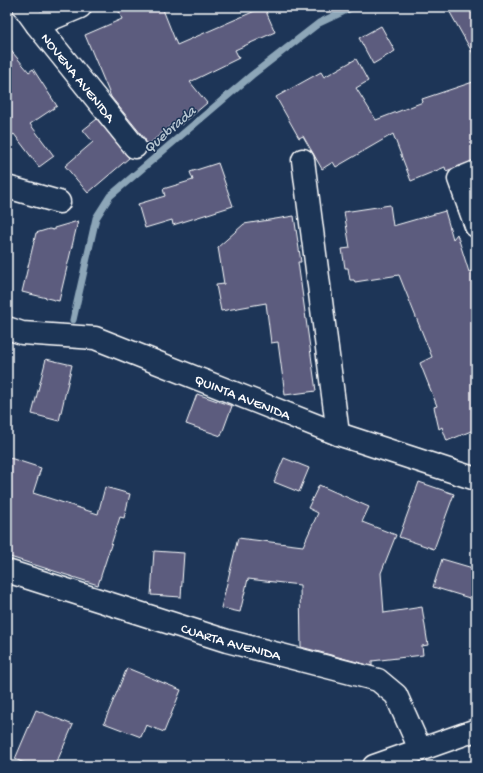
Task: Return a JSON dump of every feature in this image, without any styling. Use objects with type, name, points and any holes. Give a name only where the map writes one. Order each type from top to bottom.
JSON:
[{"type":"street","name":"NOVENA AVENIDA","points":[[24,7],[135,147]]},
{"type":"street","points":[[37,25],[80,7]]},
{"type":"street","points":[[303,160],[338,434]]},
{"type":"street","points":[[476,172],[459,179],[476,226]]},
{"type":"street","points":[[7,187],[59,202]]},
{"type":"street","name":"QUINTA AVENIDA","points":[[7,328],[22,333],[95,338],[338,434],[476,479]]},
{"type":"street","name":"CUARTA AVENIDA","points":[[7,571],[227,641],[378,680],[396,695],[420,749]]},
{"type":"street","points":[[374,766],[476,730]]},
{"type":"building","points":[[117,7],[162,7],[177,45],[264,7],[275,32],[235,50],[239,58],[190,82],[207,103],[181,125],[177,120],[147,146],[145,139],[111,97],[85,35],[122,19]]},
{"type":"building","points":[[447,7],[476,7],[476,59]]},
{"type":"building","points":[[381,26],[395,51],[373,64],[359,38]]},
{"type":"building","points":[[7,46],[29,72],[33,69],[57,106],[30,124],[54,156],[39,167],[14,134],[7,139]]},
{"type":"building","points":[[356,59],[368,81],[356,88],[376,120],[423,102],[422,99],[476,81],[476,160],[446,171],[445,167],[411,181],[393,134],[336,167],[333,162],[322,169],[303,136],[299,138],[276,97],[321,72],[324,77]]},
{"type":"building","points":[[97,119],[129,158],[88,193],[65,166],[93,142],[83,130]]},
{"type":"building","points":[[218,163],[233,206],[173,225],[172,220],[145,228],[138,204],[165,196],[163,189],[193,180],[190,172]]},
{"type":"building","points":[[390,205],[393,226],[445,211],[453,239],[457,234],[469,272],[476,269],[476,429],[447,441],[442,427],[439,429],[434,407],[437,406],[420,363],[432,357],[399,275],[355,282],[354,280],[350,280],[348,268],[345,268],[342,249],[350,248],[344,212]]},
{"type":"building","points":[[294,216],[301,262],[298,262],[316,391],[285,395],[278,342],[271,343],[266,303],[221,311],[216,285],[224,284],[218,247],[244,224]]},
{"type":"building","points":[[78,221],[59,301],[22,292],[36,233],[49,229],[54,230],[54,228]]},
{"type":"building","points":[[46,359],[72,365],[59,421],[32,414]]},
{"type":"building","points":[[197,394],[232,406],[221,436],[186,424]]},
{"type":"building","points":[[7,457],[41,468],[33,493],[98,514],[105,487],[130,494],[124,518],[120,517],[98,585],[7,556]]},
{"type":"building","points":[[284,458],[309,468],[299,492],[274,482]]},
{"type":"building","points":[[419,482],[454,494],[434,549],[399,537]]},
{"type":"building","points":[[319,485],[369,507],[362,522],[396,535],[381,573],[384,613],[422,607],[428,645],[422,646],[423,655],[372,661],[372,666],[301,647],[300,585],[248,579],[240,612],[221,608],[238,538],[303,546],[318,513],[308,508]]},
{"type":"building","points":[[154,551],[184,553],[181,597],[151,595]]},
{"type":"building","points":[[442,559],[476,569],[476,600],[433,587]]},
{"type":"building","points":[[127,668],[181,690],[164,732],[146,725],[141,737],[104,723]]},
{"type":"building","points":[[36,710],[73,725],[55,766],[31,766],[15,759]]},
{"type":"waterway","name":"Quebrada","points":[[73,320],[96,218],[110,196],[252,75],[319,23],[353,7]]}]
